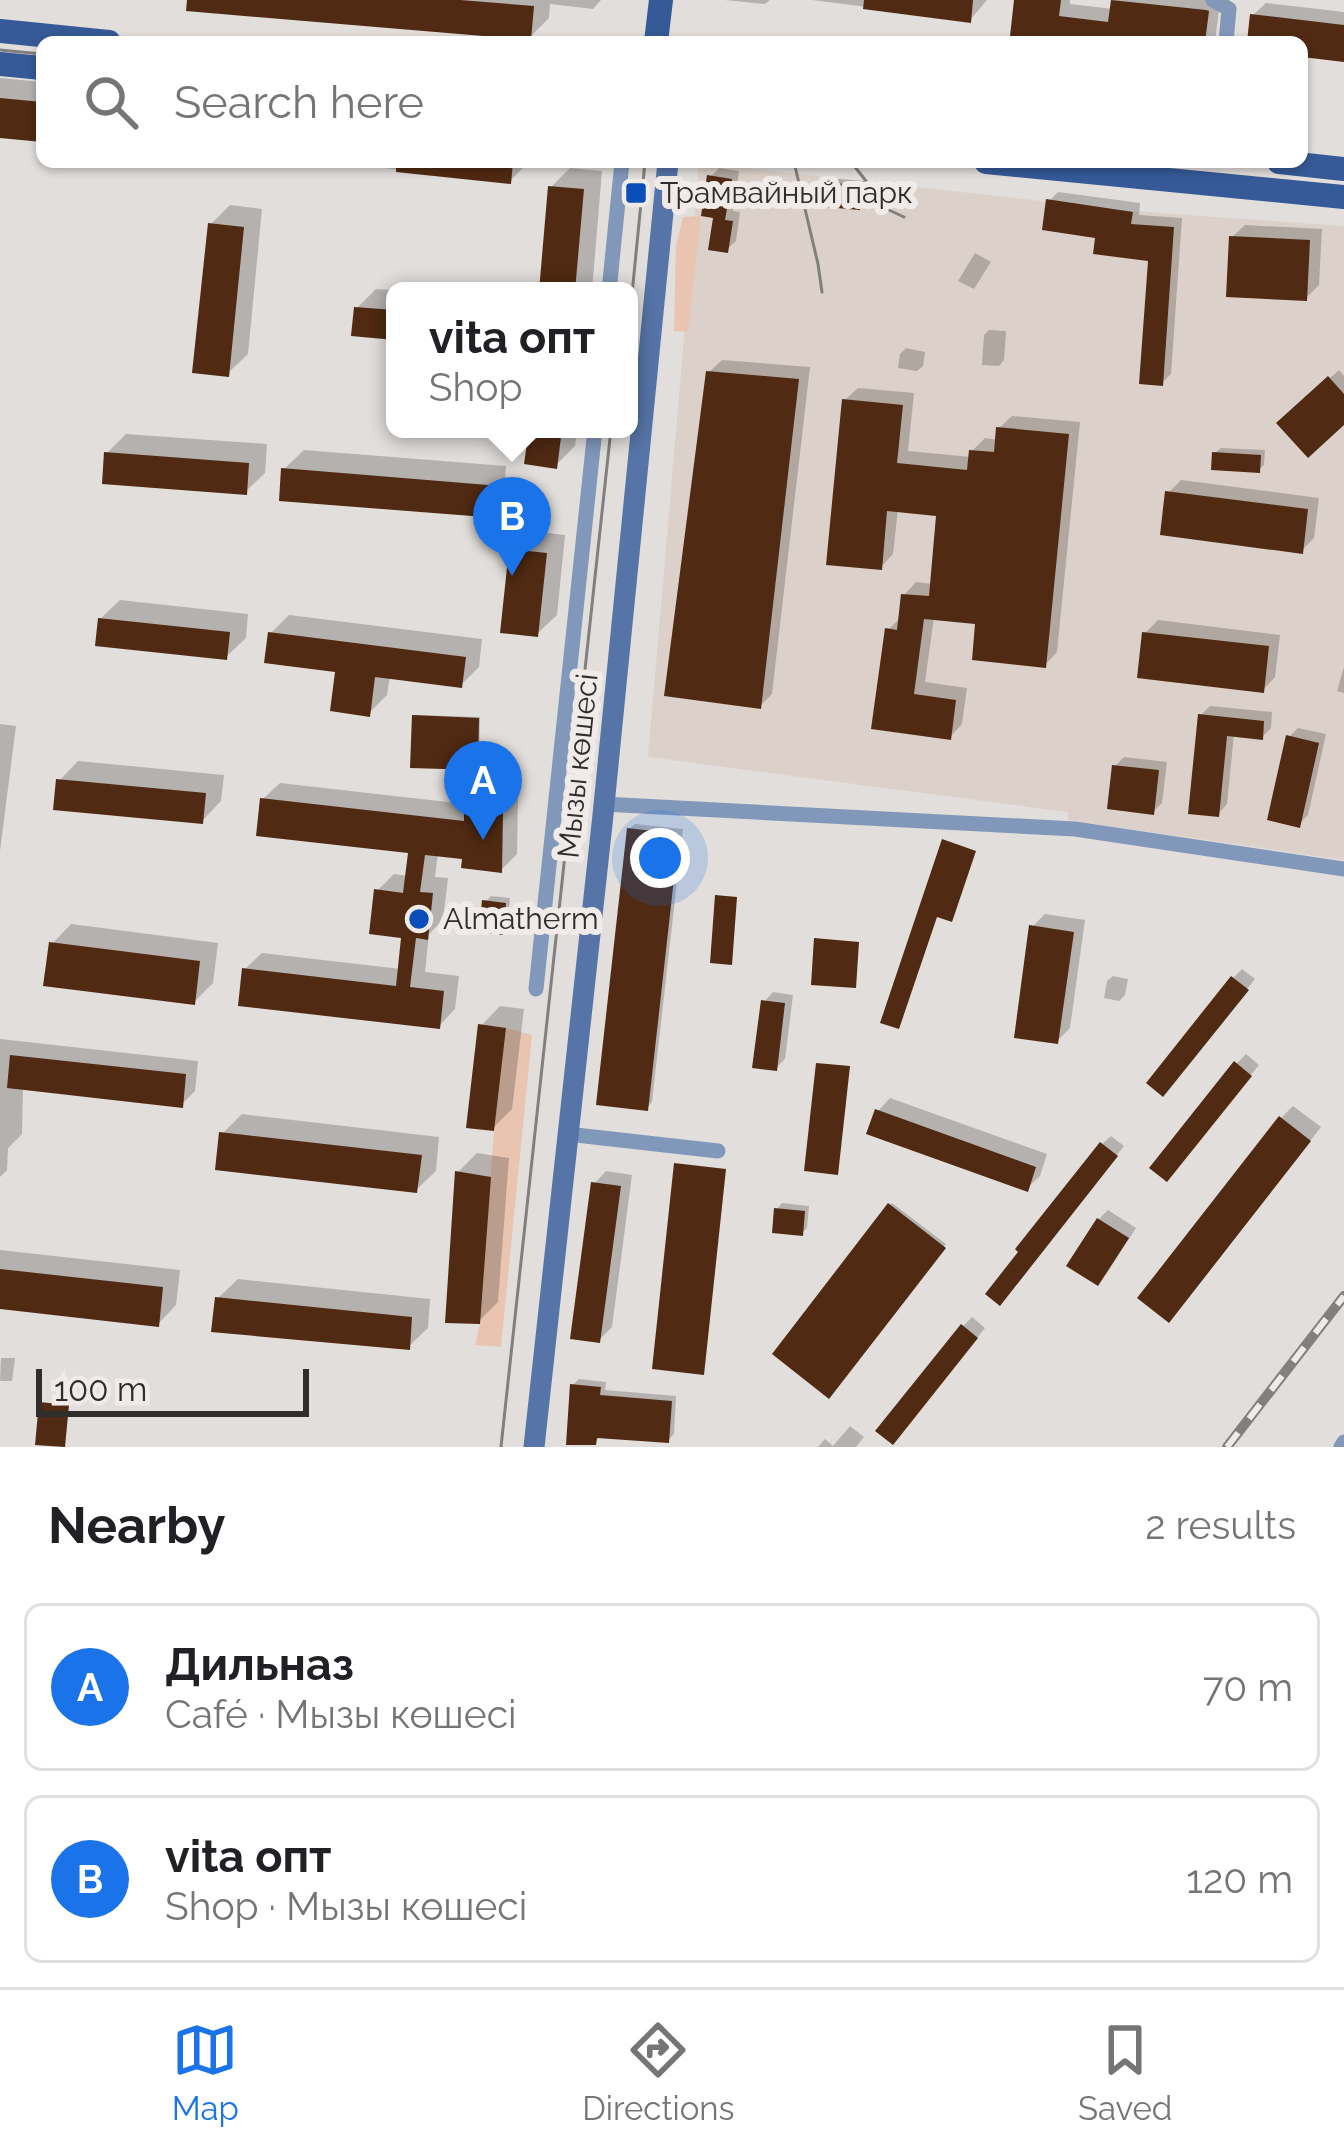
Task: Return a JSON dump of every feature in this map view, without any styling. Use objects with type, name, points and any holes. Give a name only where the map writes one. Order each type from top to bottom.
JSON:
[{"type":"main road","points":[[657,36],[661,0]]},
{"type":"main road","points":[[0,31],[50,36]]},
{"type":"main road","points":[[0,64],[36,67]]},
{"type":"main road","points":[[1308,165],[1344,169]]},
{"type":"main road","name":"Мызы көшесі","points":[[534,1447],[667,168]]},
{"type":"main road","points":[[1115,168],[1201,172],[1344,197]]},
{"type":"street","points":[[1213,0],[1229,9]]},
{"type":"street","points":[[1229,9],[1248,0]]},
{"type":"street","points":[[1227,36],[1229,9]]},
{"type":"street","points":[[610,282],[621,168]]},
{"type":"street","points":[[536,989],[594,438]]},
{"type":"street","points":[[604,805],[1075,829],[1344,869]]},
{"type":"street","points":[[567,1134],[718,1151]]},
{"type":"shaded area","name":"Трамвайный парк","points":[[699,168],[744,168],[1132,211],[1344,226],[1344,860],[1068,820],[1068,812],[648,757]]},
{"type":"shaded area","points":[[701,216],[688,332],[674,331],[676,245],[683,217]]},
{"type":"shaded area","points":[[506,1028],[532,1035],[501,1347],[475,1345]]},
{"type":"building","points":[[187,0],[460,0],[534,6],[531,36],[186,11]]},
{"type":"building","points":[[864,0],[973,0],[971,23],[863,9]]},
{"type":"building","points":[[1014,0],[1061,0],[1059,16],[1108,22],[1111,0],[1209,11],[1206,36],[1010,36]]},
{"type":"building","points":[[1250,14],[1344,25],[1344,62],[1308,58],[1308,36],[1248,36]]},
{"type":"building","points":[[0,98],[36,101],[36,141],[0,138]]},
{"type":"building","points":[[396,168],[512,168],[511,184],[396,172]]},
{"type":"building","points":[[707,175],[732,179],[725,220],[733,221],[728,253],[708,250],[713,218],[701,216]]},
{"type":"building","points":[[815,182],[862,185],[860,210],[813,206]]},
{"type":"building","points":[[548,186],[584,189],[576,282],[540,282]]},
{"type":"building","points":[[1046,199],[1133,212],[1131,224],[1174,227],[1163,386],[1139,384],[1148,261],[1093,254],[1095,238],[1042,230]]},
{"type":"building","points":[[208,223],[244,227],[229,377],[192,373]]},
{"type":"building","points":[[1229,236],[1310,240],[1307,301],[1226,297]]},
{"type":"building","points":[[354,307],[386,309],[386,339],[351,336]]},
{"type":"building","points":[[706,371],[799,379],[761,709],[664,696]]},
{"type":"building","points":[[1328,376],[1344,394],[1344,425],[1308,458],[1276,423]]},
{"type":"building","points":[[842,399],[903,405],[897,463],[967,470],[969,450],[994,452],[996,427],[1069,434],[1046,668],[972,660],[975,624],[924,619],[914,694],[956,700],[951,740],[871,729],[885,628],[897,630],[901,594],[929,596],[936,516],[887,511],[882,570],[826,565]]},
{"type":"building","points":[[528,438],[561,438],[557,469],[524,464]]},
{"type":"building","points":[[104,452],[249,463],[247,495],[102,484]]},
{"type":"building","points":[[1212,452],[1261,455],[1260,473],[1211,470]]},
{"type":"building","points":[[281,468],[488,485],[485,517],[279,501]]},
{"type":"building","points":[[1165,491],[1308,509],[1303,554],[1160,535]]},
{"type":"building","points":[[509,549],[547,553],[538,637],[500,633]]},
{"type":"building","points":[[98,618],[230,632],[227,660],[95,646]]},
{"type":"building","points":[[268,632],[466,657],[462,688],[375,677],[370,717],[330,711],[335,672],[264,663]]},
{"type":"building","points":[[1142,632],[1269,646],[1264,693],[1137,678]]},
{"type":"building","points":[[1198,714],[1264,721],[1263,740],[1227,736],[1219,817],[1188,814]]},
{"type":"building","points":[[412,715],[479,718],[478,770],[410,768]]},
{"type":"building","points":[[1286,735],[1319,743],[1300,828],[1267,820]]},
{"type":"building","points":[[1112,765],[1159,770],[1154,815],[1107,809]]},
{"type":"building","points":[[56,779],[206,793],[203,824],[53,810]]},
{"type":"building","points":[[260,798],[464,821],[464,811],[481,806],[503,812],[502,873],[461,868],[462,859],[425,855],[420,892],[433,893],[428,940],[416,938],[410,987],[444,991],[440,1029],[238,1006],[242,968],[396,986],[401,938],[369,934],[374,889],[403,893],[408,853],[256,836]]},
{"type":"building","points":[[627,828],[679,834],[648,1111],[596,1105]]},
{"type":"building","points":[[942,839],[976,851],[952,922],[937,917],[899,1029],[880,1023]]},
{"type":"building","points":[[715,895],[737,897],[732,965],[710,963]]},
{"type":"building","points":[[482,900],[506,903],[503,935],[479,932]]},
{"type":"building","points":[[1029,925],[1074,932],[1058,1044],[1014,1038]]},
{"type":"building","points":[[814,938],[859,942],[856,988],[811,985]]},
{"type":"building","points":[[49,942],[200,961],[195,1005],[43,986]]},
{"type":"building","points":[[1231,976],[1249,990],[1163,1097],[1146,1083]]},
{"type":"building","points":[[761,1000],[785,1003],[777,1071],[752,1068]]},
{"type":"building","points":[[478,1024],[506,1028],[494,1131],[466,1128]]},
{"type":"building","points":[[10,1055],[186,1074],[183,1108],[7,1088]]},
{"type":"building","points":[[1234,1061],[1252,1076],[1167,1182],[1149,1168]]},
{"type":"building","points":[[816,1063],[850,1066],[838,1175],[804,1171]]},
{"type":"building","points":[[875,1109],[1036,1167],[1028,1192],[866,1134]]},
{"type":"building","points":[[1279,1116],[1311,1141],[1169,1323],[1137,1298]]},
{"type":"building","points":[[219,1132],[422,1155],[417,1193],[215,1170]]},
{"type":"building","points":[[1100,1142],[1118,1156],[1000,1306],[985,1294]]},
{"type":"building","points":[[674,1163],[726,1169],[704,1375],[652,1369]]},
{"type":"building","points":[[455,1171],[491,1177],[480,1324],[445,1323]]},
{"type":"building","points":[[591,1182],[621,1186],[600,1343],[570,1339]]},
{"type":"building","points":[[888,1203],[946,1248],[829,1399],[772,1354]]},
{"type":"building","points":[[774,1208],[805,1211],[803,1236],[772,1233]]},
{"type":"building","points":[[1097,1218],[1129,1238],[1098,1286],[1066,1266]]},
{"type":"building","points":[[0,1269],[163,1287],[159,1327],[0,1309]]},
{"type":"building","points":[[215,1297],[412,1317],[410,1350],[211,1332]]},
{"type":"building","points":[[961,1324],[978,1338],[893,1445],[875,1431]]},
{"type":"building","points":[[570,1384],[601,1387],[600,1395],[672,1401],[669,1443],[597,1438],[596,1445],[566,1445]]},
{"type":"building","points":[[39,1402],[69,1405],[65,1447],[35,1445]]},
{"type":"tram line","points":[[0,50],[36,53]]},
{"type":"tram line","points":[[633,282],[644,168]]},
{"type":"tram line","points":[[795,168],[822,292]]},
{"type":"tram line","points":[[856,168],[889,210],[904,217]]},
{"type":"tram line","points":[[501,1447],[610,438]]},
{"type":"railway","points":[[1227,1447],[1344,1296]]},
{"type":"place","name":"Трамвайный парк","points":[[636,193]]},
{"type":"place","name":"vita опт","points":[[512,576]]},
{"type":"place","name":"Дильназ","points":[[483,840]]},
{"type":"place","name":"Almatherm","points":[[419,919]]}]
